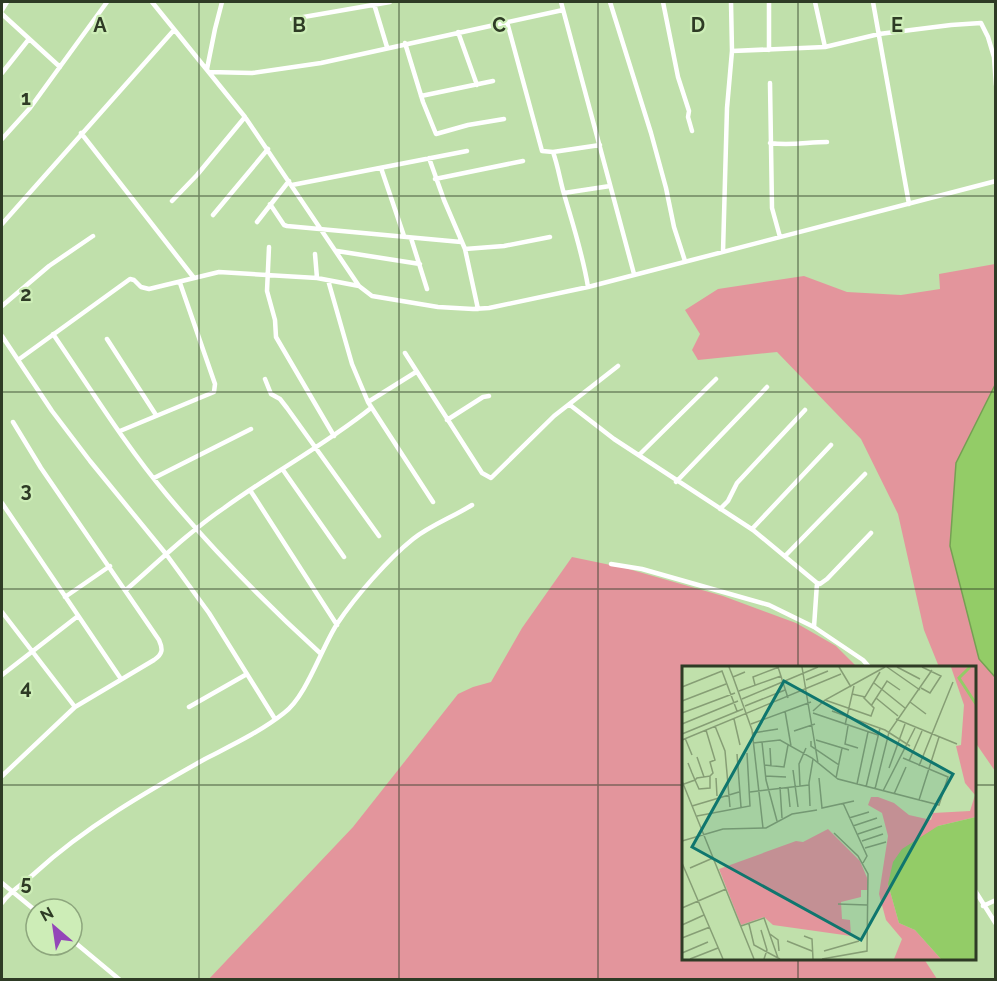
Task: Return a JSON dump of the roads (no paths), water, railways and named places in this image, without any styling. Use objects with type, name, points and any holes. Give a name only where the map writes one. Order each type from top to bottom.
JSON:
[{"type":"street","points":[[8,2],[2,12],[60,67]]},
{"type":"street","points":[[2,139],[30,108],[107,2]]},
{"type":"street","points":[[152,2],[245,117],[359,286],[372,296],[438,307],[478,309],[588,287],[996,181]]},
{"type":"street","points":[[208,70],[214,29],[222,2]]},
{"type":"street","points":[[292,19],[390,2]]},
{"type":"street","points":[[561,2],[634,274]]},
{"type":"street","points":[[610,2],[651,133],[674,227],[685,261]]},
{"type":"street","points":[[663,2],[678,77],[689,111],[688,117],[692,131]]},
{"type":"street","points":[[723,252],[727,108],[732,51],[731,2]]},
{"type":"street","points":[[769,2],[769,50]]},
{"type":"street","points":[[815,2],[825,47]]},
{"type":"street","points":[[873,2],[909,204]]},
{"type":"street","points":[[374,3],[387,47]]},
{"type":"street","points":[[208,70],[252,73],[321,63],[564,10]]},
{"type":"street","points":[[507,22],[542,151],[554,152],[600,145]]},
{"type":"street","points":[[732,51],[825,47],[879,34],[981,23],[994,57],[996,85]]},
{"type":"street","points":[[2,224],[174,30]]},
{"type":"street","points":[[458,32],[477,85]]},
{"type":"street","points":[[2,73],[29,39]]},
{"type":"street","points":[[405,43],[421,96],[436,134],[468,125],[504,119]]},
{"type":"street","points":[[421,96],[493,81]]},
{"type":"street","points":[[770,83],[772,208],[780,237]]},
{"type":"street","points":[[172,201],[197,176],[245,117]]},
{"type":"street","points":[[81,133],[194,278]]},
{"type":"street","points":[[770,143],[789,146],[804,142],[828,142]]},
{"type":"street","points":[[213,215],[268,149]]},
{"type":"street","points":[[257,222],[270,204],[291,183],[467,151]]},
{"type":"street","points":[[554,152],[579,242],[588,287]]},
{"type":"street","points":[[429,158],[435,179],[465,249],[478,309]]},
{"type":"street","points":[[435,179],[523,161]]},
{"type":"street","points":[[381,168],[404,236]]},
{"type":"street","points":[[564,193],[610,186]]},
{"type":"street","points":[[270,204],[284,225],[461,242]]},
{"type":"street","points":[[2,306],[49,266],[93,236]]},
{"type":"street","points":[[465,249],[504,246],[550,237]]},
{"type":"street","points":[[411,238],[427,289]]},
{"type":"street","points":[[269,247],[267,291],[275,320],[276,337],[334,436]]},
{"type":"street","points":[[337,251],[420,264]]},
{"type":"street","points":[[315,254],[317,278]]},
{"type":"street","points":[[18,360],[129,279],[146,289],[180,283],[219,272],[317,278],[359,286]]},
{"type":"street","points":[[328,280],[349,355],[368,402],[433,502]]},
{"type":"street","points":[[120,431],[211,394],[215,388],[180,283]]},
{"type":"street","points":[[53,334],[154,478],[197,529],[284,620],[320,653]]},
{"type":"street","points":[[2,336],[52,411],[166,554],[209,613],[275,719]]},
{"type":"street","points":[[107,339],[156,415]]},
{"type":"street","points":[[405,353],[482,474],[491,478],[543,425],[618,366]]},
{"type":"street","points":[[368,402],[416,372]]},
{"type":"street","points":[[265,379],[272,394],[280,399],[379,536]]},
{"type":"street","points":[[639,455],[716,379]]},
{"type":"street","points":[[676,482],[767,387]]},
{"type":"street","points":[[447,420],[483,397],[489,396]]},
{"type":"street","points":[[570,405],[676,482],[752,529],[817,583],[820,584],[827,579],[871,533]]},
{"type":"street","points":[[126,590],[222,508],[334,436],[371,408]]},
{"type":"street","points":[[720,509],[728,501],[737,483],[805,410]]},
{"type":"street","points":[[2,777],[75,707],[154,660],[162,649],[159,640],[110,566],[41,468],[14,422]]},
{"type":"street","points":[[154,478],[250,429]]},
{"type":"street","points":[[752,529],[831,446]]},
{"type":"street","points":[[283,470],[344,557]]},
{"type":"street","points":[[785,556],[864,474]]},
{"type":"street","points":[[250,490],[337,625]]},
{"type":"street","points":[[2,503],[121,679]]},
{"type":"street","points":[[2,903],[11,891],[96,823],[256,732],[286,712],[298,700],[320,653],[337,625],[370,584],[412,540],[472,505]]},
{"type":"street","points":[[611,564],[642,569],[764,603],[814,627],[863,660],[868,666]]},
{"type":"street","points":[[65,597],[110,566]]},
{"type":"street","points":[[814,627],[817,583]]},
{"type":"street","points":[[2,612],[75,707]]},
{"type":"street","points":[[2,675],[78,616]]},
{"type":"street","points":[[189,707],[247,674]]},
{"type":"street","points":[[2,883],[24,901]]},
{"type":"street","points":[[983,906],[996,900]]},
{"type":"street","points":[[977,902],[983,906],[996,924]]},
{"type":"street","points":[[84,950],[120,980]]}]
